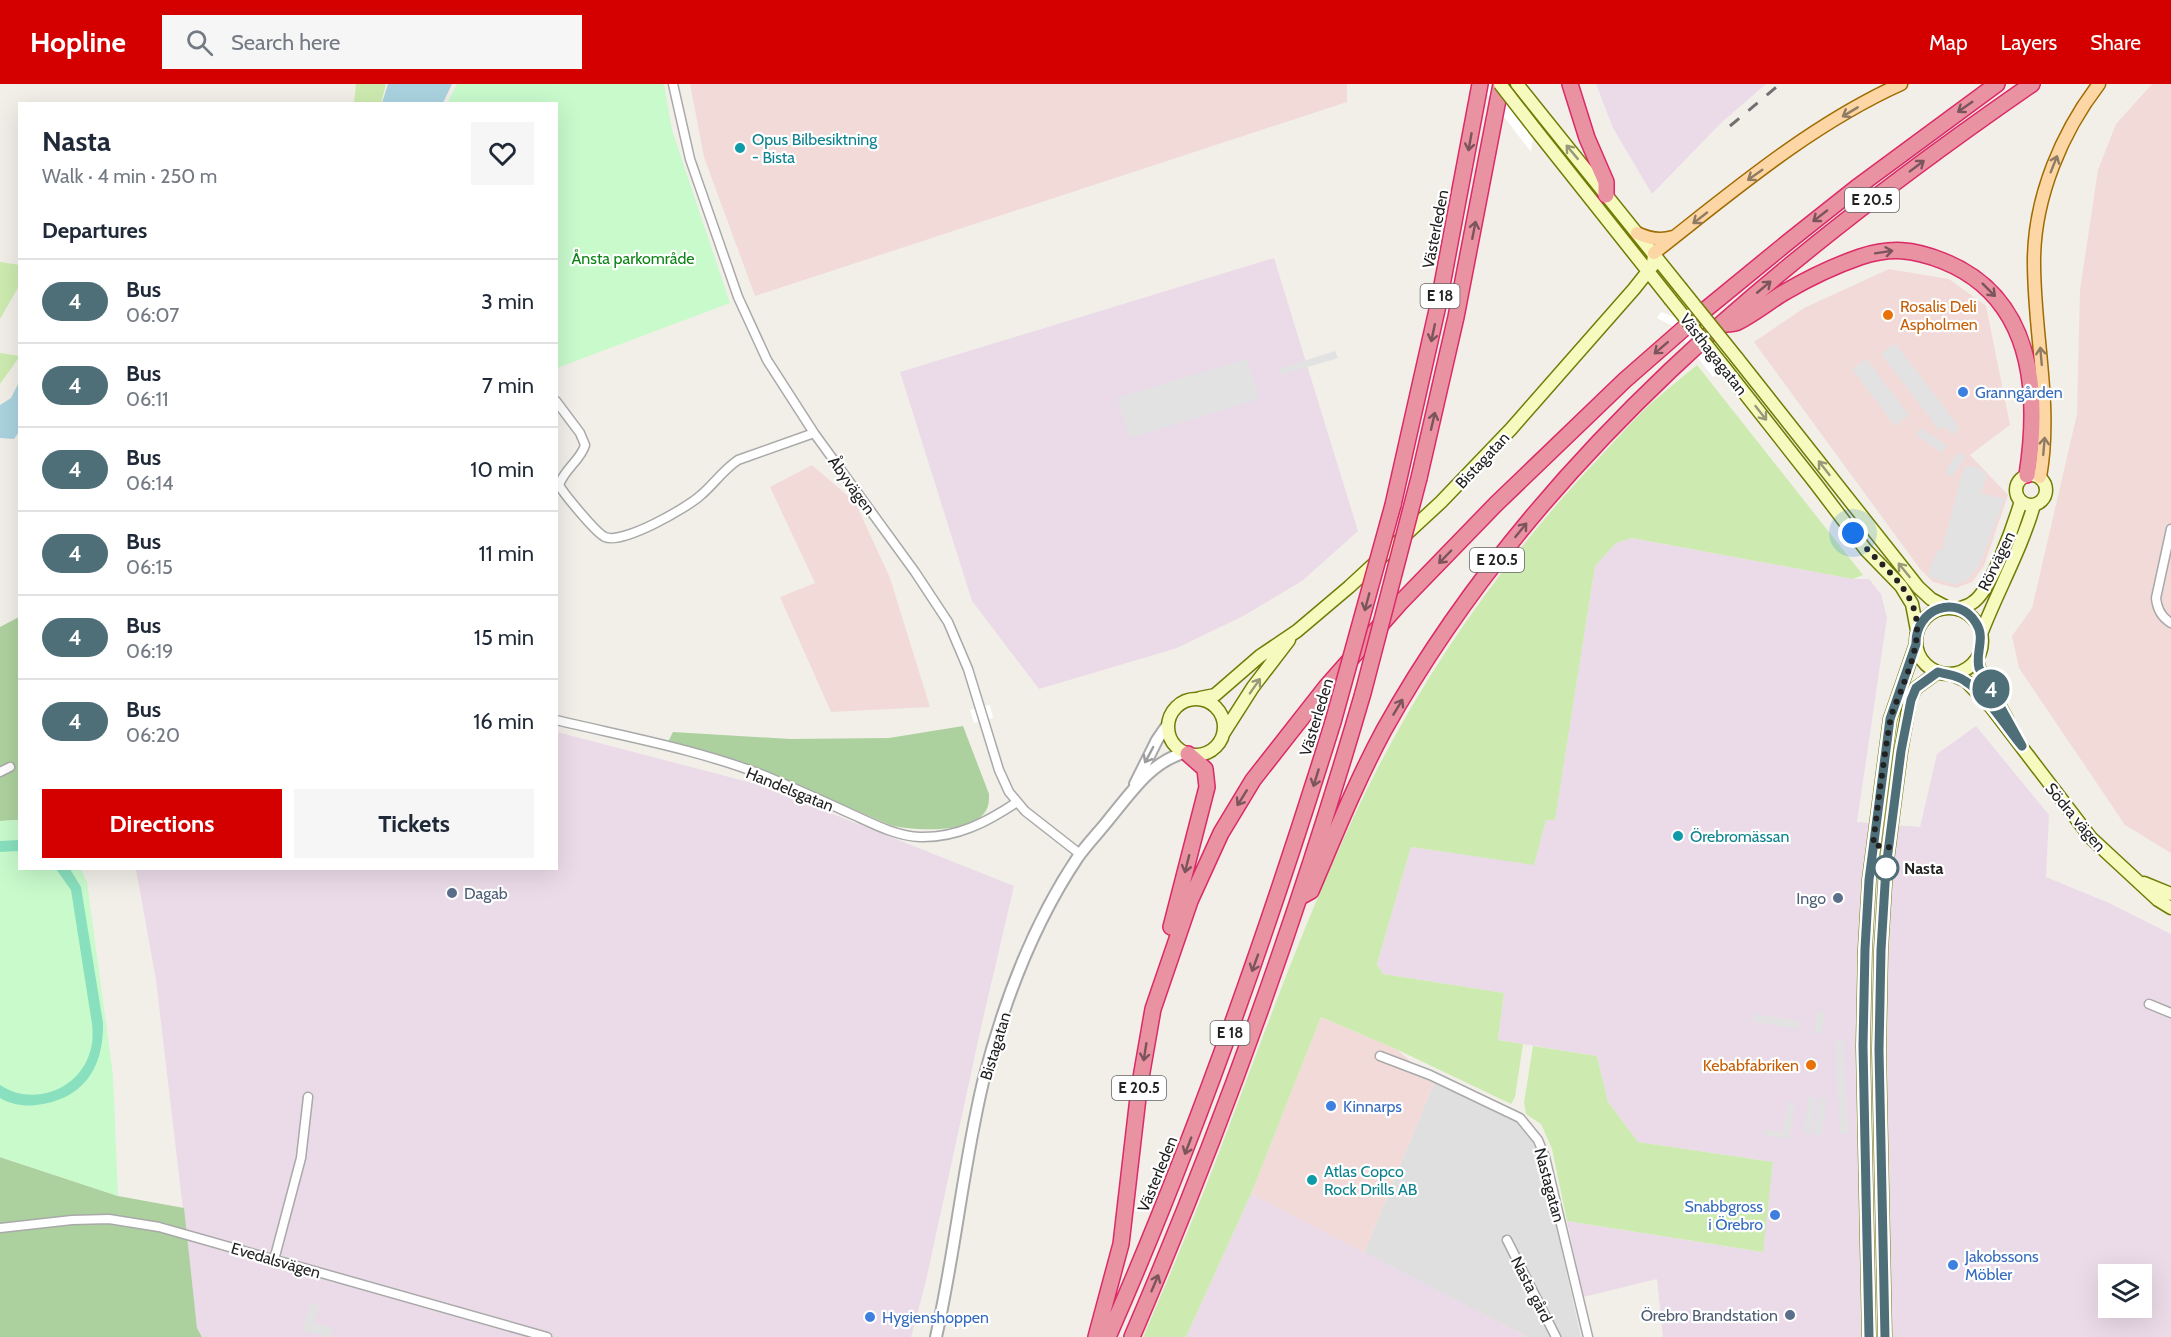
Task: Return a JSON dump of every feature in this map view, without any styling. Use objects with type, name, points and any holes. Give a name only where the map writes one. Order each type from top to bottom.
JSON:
[{"type":"highway","name":"Västerleden","points":[[1108,1337],[1159,1219],[1211,1085],[1267,929],[1334,722],[1393,505],[1439,301],[1480,84]]},
{"type":"highway","name":"E 18","points":[[1132,1337],[1228,1099],[1271,983],[1331,802],[1363,693],[1419,478],[1456,317],[1500,84]]},
{"type":"highway","points":[[1570,84],[1587,138],[1606,182],[1606,195]]},
{"type":"highway","name":"E 20.5","points":[[1096,1337],[1121,1244],[1139,1089],[1151,1017],[1190,901],[1221,833],[1241,797],[1308,708],[1400,603],[1547,454],[1678,333],[1824,213],[1998,84]]},
{"type":"highway","name":"E 20.5","points":[[1300,897],[1311,891],[1352,795],[1384,731],[1416,678],[1468,600],[1524,525],[1572,469],[1631,408],[1719,324],[1884,191],[2032,84]]},
{"type":"highway","name":"E 20.5","points":[[1719,324],[1737,323],[1798,284],[1839,265],[1868,255],[1908,250],[1927,254],[1952,264],[1988,288],[2007,311],[2020,338],[2029,377],[2032,405],[2034,476]]},
{"type":"highway","name":"E 20.5","points":[[1157,995],[1157,985],[1208,787],[1205,769],[1185,754]]},
{"type":"main road","name":"Västhagagatan","points":[[1500,84],[1866,550],[1901,586],[1912,604],[1917,630]]},
{"type":"main road","points":[[1517,84],[1626,220],[1651,246],[1677,236],[1748,180],[1817,132],[1881,93],[1901,84]]},
{"type":"main road","name":"E 20.5","points":[[2034,476],[2045,421],[2034,272],[2038,222],[2046,188],[2059,152],[2074,122],[2099,84]]},
{"type":"main road","name":"Västhagagatan","points":[[1651,246],[1680,286],[1918,587],[1931,599],[1953,608]]},
{"type":"main road","name":"Bistagatan","points":[[1200,698],[1215,695],[1260,656],[1296,631],[1349,586],[1471,472],[1634,289],[1653,265],[1651,246]]},
{"type":"main road","name":"E 20.5","points":[[1981,634],[1993,603],[2016,558],[2034,505],[2043,500],[2046,484],[2034,476],[2020,479],[2016,486],[2017,495],[2021,501]]},
{"type":"main road","points":[[2021,501],[2027,505],[2034,505]]},
{"type":"main road","name":"Rörvägen","points":[[1953,608],[1973,603],[1982,592],[2009,540],[2021,501]]},
{"type":"main road","points":[[1869,1337],[1863,996],[1873,845],[1890,719],[1916,644],[1917,630],[1922,619],[1932,612],[1953,608],[1965,611],[1974,619],[1981,634],[1977,660],[1968,669],[1953,675],[1938,672],[1923,662],[1916,644]]},
{"type":"main road","name":"Bistagatan","points":[[1222,735],[1253,687],[1296,631]]},
{"type":"main road","name":"Södra vägen","points":[[1977,660],[1979,668],[2022,746],[2042,776],[2091,837],[2158,900],[2171,908]]},
{"type":"main road","points":[[1885,1337],[1881,1152],[1882,934],[1889,847],[1901,751],[1911,700],[1916,688],[1938,672]]},
{"type":"main road","name":"Södra vägen","points":[[1953,675],[1971,686],[2022,746]]},
{"type":"main road","points":[[1168,724],[1170,715],[1177,706],[1189,699],[1200,698],[1210,701],[1220,710],[1224,722],[1222,735],[1216,746],[1210,752],[1202,755],[1185,754]]},
{"type":"main road","name":"E 20.5","points":[[1168,724],[1172,742],[1185,754]]},
{"type":"main road","points":[[1873,845],[1889,847]]},
{"type":"main road","name":"Södra vägen","points":[[2139,880],[2171,894]]},
{"type":"main road","points":[[1863,996],[1880,997]]},
{"type":"main road","points":[[1865,1150],[1881,1152]]},
{"type":"street","name":"Åbyvägen","points":[[673,84],[690,159],[741,304],[767,360],[813,433],[936,602],[959,645],[981,707],[1001,776],[1017,802],[1080,854]]},
{"type":"street","points":[[558,404],[580,433],[585,445],[581,454],[563,473],[559,485],[565,496],[604,537],[614,538],[665,519],[701,495],[738,460],[813,433]]},
{"type":"street","points":[[2171,529],[2156,598],[2161,615],[2171,623]]},
{"type":"street","name":"Handelsgatan","points":[[558,720],[704,756],[767,777],[870,823],[906,835],[934,836],[970,829],[992,819],[1017,802]]},
{"type":"street","name":"Bistagatan","points":[[1133,787],[1156,740],[1168,724]]},
{"type":"street","name":"Bistagatan","points":[[936,1337],[978,1106],[995,1040],[1032,943],[1059,889],[1080,854],[1133,787],[1164,760],[1185,754]]},
{"type":"street","points":[[0,772],[10,767]]},
{"type":"street","points":[[2149,1004],[2171,1013]]},
{"type":"street","name":"Nastagatan","points":[[1380,1056],[1499,1106],[1529,1126],[1545,1157],[1588,1337]]},
{"type":"street","points":[[274,1260],[301,1158],[308,1097]]},
{"type":"street","name":"Evedalsvägen","points":[[0,1228],[87,1220],[131,1222],[159,1227],[547,1337]]},
{"type":"street","name":"Nasta gård","points":[[1507,1240],[1556,1337]]},
{"type":"shaded area","points":[[690,84],[1347,84],[1347,102],[755,296],[704,157]]},
{"type":"shaded area","points":[[1596,84],[1766,84],[1722,122],[1652,194],[1613,128]]},
{"type":"shaded area","points":[[2152,84],[2171,84],[2171,853],[2125,825],[2019,668],[2012,636],[2032,608],[2077,414],[2080,290],[2098,170],[2116,124]]},
{"type":"shaded area","points":[[1274,258],[1358,531],[1302,581],[1245,615],[1177,648],[1039,689],[972,601],[900,372]]},
{"type":"shaded area","points":[[1889,269],[1949,279],[1986,306],[2010,425],[1970,455],[2008,495],[1984,566],[1972,582],[1956,588],[1933,582],[1920,569],[1754,342],[1804,308]]},
{"type":"shaded area","points":[[1895,343],[1960,428],[1952,435],[1945,426],[1939,430],[1881,354]]},
{"type":"shaded area","points":[[1335,351],[1338,358],[1281,375],[1279,369]]},
{"type":"shaded area","points":[[1247,359],[1259,399],[1130,438],[1117,398]]},
{"type":"shaded area","points":[[1866,359],[1909,415],[1895,426],[1852,369]]},
{"type":"shaded area","points":[[1920,428],[1947,445],[1942,453],[1916,435]]},
{"type":"shaded area","points":[[1958,452],[1965,457],[1952,477],[1945,472]]},
{"type":"shaded area","points":[[812,465],[855,502],[890,578],[930,707],[831,712],[780,597],[815,583],[770,487]]},
{"type":"shaded area","points":[[1964,466],[1978,467],[1987,475],[1981,493],[2005,499],[1979,566],[1967,580],[1955,585],[1928,576],[1937,550],[1942,550]]},
{"type":"shaded area","points":[[1632,538],[1853,579],[1869,579],[1881,594],[1887,618],[1857,822],[1920,827],[1937,754],[1976,726],[2049,815],[2046,877],[2109,903],[2171,934],[2171,1337],[1663,1337],[1657,1279],[1583,1297],[1567,1221],[1762,1252],[1773,1162],[1638,1142],[1608,1102],[1597,1056],[1498,1040],[1504,993],[1383,974],[1377,964],[1411,847],[1534,864],[1546,820],[1555,819],[1595,566],[1616,543]]},
{"type":"shaded area","points":[[558,732],[760,785],[1014,886],[925,1285],[911,1337],[202,1337],[197,1328],[156,980],[136,870],[558,870]]},
{"type":"shaded area","points":[[1817,1011],[1825,1012],[1821,1034],[1814,1033]]},
{"type":"shaded area","points":[[1755,1014],[1800,1021],[1799,1029],[1753,1022]]},
{"type":"shaded area","points":[[1321,1017],[1398,1050],[1434,1083],[1364,1253],[1251,1194]]},
{"type":"shaded area","points":[[1835,1039],[1843,1039],[1848,1134],[1840,1134]]},
{"type":"shaded area","points":[[1434,1083],[1506,1115],[1525,1128],[1538,1152],[1545,1176],[1581,1337],[1528,1337],[1364,1253]]},
{"type":"shaded area","points":[[1809,1096],[1816,1098],[1811,1134],[1803,1133]]},
{"type":"shaded area","points":[[1819,1098],[1827,1099],[1821,1135],[1813,1134]]},
{"type":"shaded area","points":[[1788,1102],[1795,1103],[1789,1139],[1764,1135],[1764,1130],[1783,1132]]},
{"type":"shaded area","points":[[1251,1194],[1528,1337],[1186,1337]]},
{"type":"shaded area","points":[[310,1303],[319,1306],[314,1323],[333,1328],[331,1337],[303,1331]]},
{"type":"green space","points":[[356,84],[386,84],[381,102],[354,102]]},
{"type":"green space","name":"Ånsta parkområde","points":[[457,84],[664,84],[672,130],[730,303],[558,368],[558,102],[448,102]]},
{"type":"green space","points":[[0,262],[18,265],[18,288],[0,319]]},
{"type":"green space","points":[[0,353],[18,356],[18,359],[0,384]]},
{"type":"green space","points":[[1697,365],[1863,575],[1853,579],[1632,538],[1616,543],[1595,566],[1555,820],[1546,820],[1534,865],[1411,847],[1377,964],[1383,974],[1504,993],[1498,1040],[1523,1044],[1515,1097],[1511,1104],[1398,1050],[1321,1017],[1251,1194],[1186,1337],[1143,1337],[1180,1251],[1335,857],[1405,718],[1462,627],[1527,540],[1636,418]]},
{"type":"green space","points":[[18,618],[18,820],[0,821],[0,627]]},
{"type":"green space","points":[[963,726],[989,794],[988,806],[978,819],[967,824],[940,829],[912,829],[890,825],[769,773],[668,742],[673,732],[790,739],[889,738]]},
{"type":"green space","points":[[18,820],[18,870],[81,870],[87,882],[113,1075],[118,1196],[0,1157],[0,821]]},
{"type":"green space","points":[[18,840],[18,851],[0,852],[0,841]]},
{"type":"green space","points":[[57,870],[71,870],[81,887],[103,1023],[100,1054],[88,1079],[66,1096],[52,1102],[32,1106],[8,1102],[0,1098],[0,1085],[26,1094],[53,1091],[76,1076],[90,1052],[92,1024],[71,890]]},
{"type":"green space","points":[[1533,1046],[1597,1056],[1608,1102],[1638,1142],[1773,1162],[1763,1252],[1567,1221],[1552,1149],[1541,1124],[1526,1114],[1524,1103]]},
{"type":"green space","points":[[0,1157],[118,1196],[184,1208],[197,1328],[202,1337],[0,1337]]},
{"type":"water","points":[[388,84],[452,84],[443,102],[382,102]]},
{"type":"water","points":[[18,384],[18,433],[14,439],[0,438],[0,405],[11,398]]},
{"type":"pier","points":[[1479,84],[1527,84],[1538,101],[1531,152]]},
{"type":"pier","points":[[1684,281],[1741,354],[1713,377],[1673,326],[1657,318],[1661,312],[1674,317],[1665,305]]},
{"type":"pier","points":[[990,705],[993,718],[974,723],[970,710]]},
{"type":"railway","points":[[1730,126],[1780,84]]},
{"type":"bus line","name":"4","points":[[1869,1337],[1863,996],[1869,880],[1890,719],[1916,644],[1919,624],[1922,619],[1937,609],[1954,608],[1965,611],[1974,619],[1979,628],[1981,634],[1977,660],[1979,668],[2022,746],[1991,707],[1966,681],[1938,672],[1916,688],[1909,707],[1892,813],[1881,950],[1879,1050],[1885,1337]]},
{"type":"place","name":"Opus Bilbesiktning - Bista","points":[[740,148]]},
{"type":"place","name":"Rosalis Deli Aspholmen","points":[[1888,315]]},
{"type":"place","name":"Granngården","points":[[1963,392]]},
{"type":"place","name":"Örebromässan","points":[[1678,836]]},
{"type":"place","name":"Nasta","points":[[1886,868]]},
{"type":"place","name":"Dagab","points":[[452,893]]},
{"type":"place","name":"Ingo","points":[[1838,898]]},
{"type":"place","name":"Kebabfabriken","points":[[1811,1065]]},
{"type":"place","name":"Kinnarps","points":[[1331,1106]]},
{"type":"place","name":"Atlas Copco Rock Drills AB","points":[[1312,1180]]},
{"type":"place","name":"Snabbgross i Örebro","points":[[1775,1215]]},
{"type":"place","name":"Jakobssons Möbler","points":[[1953,1265]]},
{"type":"place","name":"Örebro Brandstation","points":[[1790,1315]]},
{"type":"place","name":"Hygienshoppen","points":[[870,1317]]},
{"type":"route","points":[[1853,533],[1905,592],[1912,604],[1917,630],[1916,644],[1890,719],[1877,814],[1873,845],[1889,847],[1886,868]]}]
